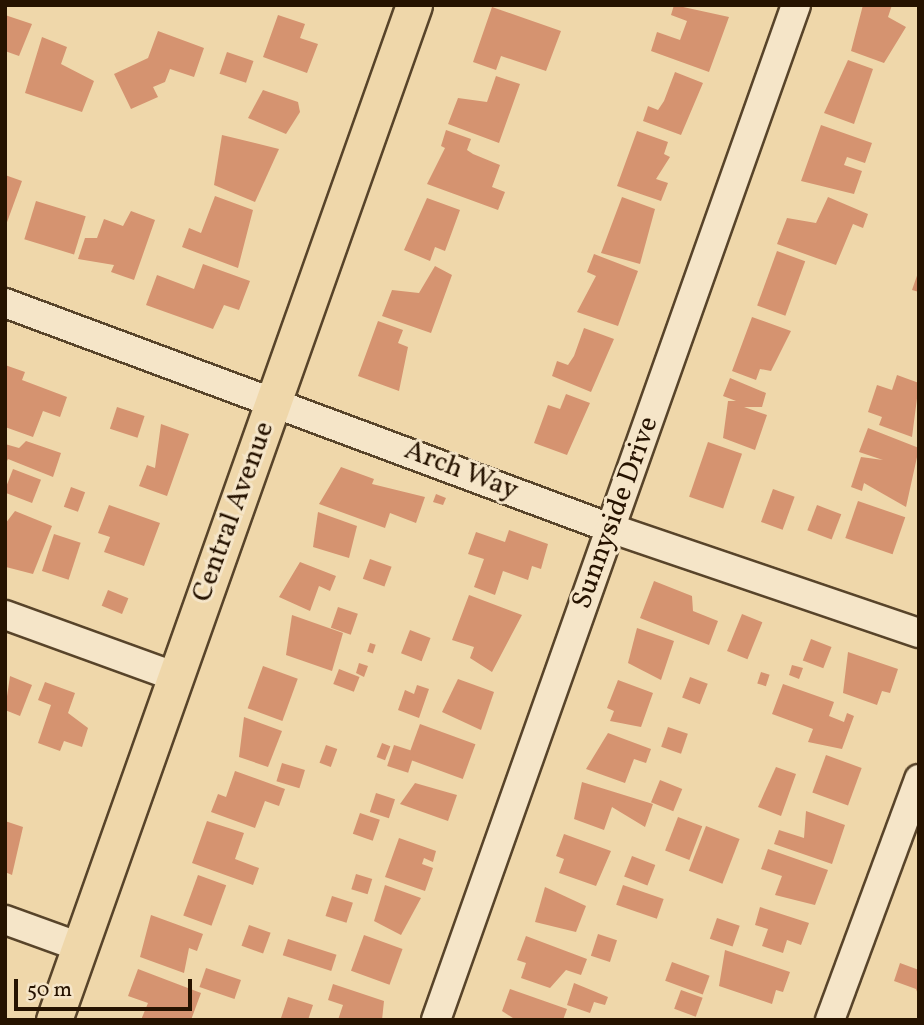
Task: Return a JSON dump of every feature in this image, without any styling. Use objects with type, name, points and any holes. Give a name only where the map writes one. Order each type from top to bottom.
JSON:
[{"type":"main road","name":"Central Avenue","points":[[54,1020],[414,5]]},
{"type":"street","name":"Sunnyside Drive","points":[[436,1020],[796,5]]},
{"type":"street","name":"Arch Way","points":[[5,303],[610,528],[919,633]]},
{"type":"street","points":[[5,615],[176,677]]},
{"type":"street","points":[[830,1020],[919,779]]},
{"type":"street","points":[[5,920],[80,947]]},
{"type":"building","points":[[674,5],[729,17],[709,72],[651,51],[657,32],[680,40],[687,21],[671,15]]},
{"type":"building","points":[[863,5],[892,5],[888,17],[906,27],[884,63],[851,51]]},
{"type":"building","points":[[492,7],[561,31],[546,71],[501,56],[496,70],[473,62]]},
{"type":"building","points":[[5,15],[32,24],[19,56],[5,51]]},
{"type":"building","points":[[278,15],[305,24],[300,38],[318,44],[307,73],[263,57]]},
{"type":"building","points":[[158,31],[204,48],[194,77],[170,69],[165,82],[153,87],[158,97],[131,109],[114,74],[148,58]]},
{"type":"building","points":[[42,37],[67,47],[61,64],[94,81],[82,112],[25,93]]},
{"type":"building","points":[[227,52],[253,61],[246,83],[220,74]]},
{"type":"building","points":[[848,60],[873,69],[854,124],[824,113]]},
{"type":"building","points":[[675,72],[703,83],[681,135],[643,121],[648,106],[658,110],[664,101]]},
{"type":"building","points":[[496,76],[520,84],[499,143],[448,124],[458,98],[487,102]]},
{"type":"building","points":[[263,90],[298,102],[300,112],[286,134],[248,118]]},
{"type":"building","points":[[821,125],[872,143],[865,163],[847,157],[844,165],[862,171],[854,194],[801,181]]},
{"type":"building","points":[[446,130],[471,139],[467,150],[500,165],[492,187],[505,192],[498,210],[427,184],[445,148],[441,146]]},
{"type":"building","points":[[637,131],[668,142],[664,154],[670,157],[656,179],[668,183],[661,201],[617,186]]},
{"type":"building","points":[[222,135],[279,149],[255,202],[214,185]]},
{"type":"building","points":[[5,175],[22,181],[6,225],[5,225]]},
{"type":"building","points":[[215,196],[253,210],[238,268],[182,247],[189,228],[201,233]]},
{"type":"building","points":[[622,197],[655,209],[640,264],[601,253]]},
{"type":"building","points":[[828,197],[868,214],[863,228],[853,224],[836,265],[777,244],[787,218],[816,223]]},
{"type":"building","points":[[427,198],[460,210],[445,251],[435,247],[430,261],[404,250]]},
{"type":"building","points":[[36,201],[86,216],[74,254],[24,239]]},
{"type":"building","points":[[131,211],[155,220],[134,280],[111,272],[114,265],[78,259],[85,238],[97,238],[104,219],[123,226]]},
{"type":"building","points":[[777,251],[805,261],[785,316],[757,306]]},
{"type":"building","points":[[594,254],[638,271],[618,326],[577,312],[596,276],[587,272]]},
{"type":"building","points":[[203,264],[250,281],[239,310],[224,305],[213,329],[146,305],[157,275],[194,289]]},
{"type":"building","points":[[435,266],[452,275],[431,333],[382,316],[392,290],[419,293]]},
{"type":"building","points":[[919,270],[919,292],[912,290]]},
{"type":"building","points":[[752,317],[791,331],[771,371],[760,369],[756,380],[732,371]]},
{"type":"building","points":[[378,321],[403,330],[398,343],[408,347],[399,391],[358,376]]},
{"type":"building","points":[[584,328],[614,339],[591,392],[552,376],[557,361],[568,365],[574,356]]},
{"type":"building","points":[[5,365],[25,372],[22,380],[67,397],[60,417],[43,411],[33,437],[5,427]]},
{"type":"building","points":[[897,375],[919,383],[912,437],[879,425],[882,417],[868,412],[877,385],[892,390]]},
{"type":"building","points":[[730,378],[766,393],[762,407],[744,407],[767,415],[755,450],[723,438],[728,401],[736,401],[723,396]]},
{"type":"building","points":[[566,394],[590,403],[567,455],[534,443],[548,405],[560,409]]},
{"type":"building","points":[[117,407],[145,416],[137,438],[110,429]]},
{"type":"building","points":[[161,424],[189,434],[167,496],[139,486],[147,465],[155,468]]},
{"type":"building","points":[[868,428],[919,448],[906,507],[864,483],[862,491],[851,487],[861,457],[883,460],[859,452]]},
{"type":"building","points":[[26,441],[61,453],[53,477],[8,459],[5,465],[5,444],[19,448]]},
{"type":"building","points":[[708,442],[742,454],[723,509],[689,497]]},
{"type":"building","points":[[341,467],[374,479],[372,484],[425,497],[416,523],[390,513],[385,528],[319,504]]},
{"type":"building","points":[[13,469],[41,480],[32,503],[5,493]]},
{"type":"building","points":[[71,487],[85,492],[78,512],[64,507]]},
{"type":"building","points":[[773,489],[795,497],[783,530],[761,522]]},
{"type":"building","points":[[436,494],[446,498],[443,505],[433,502]]},
{"type":"building","points":[[858,501],[905,517],[893,554],[845,538]]},
{"type":"building","points":[[109,505],[160,523],[144,566],[104,552],[110,537],[98,533]]},
{"type":"building","points":[[817,505],[841,514],[832,540],[807,530]]},
{"type":"building","points":[[15,511],[52,526],[33,574],[6,567],[5,524]]},
{"type":"building","points":[[318,512],[357,526],[349,558],[313,547]]},
{"type":"building","points":[[509,530],[548,544],[541,569],[532,566],[528,580],[503,571],[495,595],[474,587],[484,559],[468,554],[476,532],[505,542]]},
{"type":"building","points":[[54,534],[81,543],[69,580],[42,571]]},
{"type":"building","points":[[370,559],[392,567],[384,587],[363,579]]},
{"type":"building","points":[[300,562],[336,576],[330,591],[319,586],[310,611],[279,597]]},
{"type":"building","points":[[654,581],[692,596],[693,611],[718,621],[709,645],[640,618]]},
{"type":"building","points":[[108,590],[128,598],[122,614],[102,606]]},
{"type":"building","points":[[469,595],[522,615],[492,672],[470,658],[474,647],[452,640]]},
{"type":"building","points":[[338,607],[358,614],[351,635],[331,628]]},
{"type":"building","points":[[742,614],[762,622],[747,659],[727,651]]},
{"type":"building","points":[[292,615],[343,633],[332,671],[286,655]]},
{"type":"building","points":[[637,628],[674,641],[661,680],[628,663]]},
{"type":"building","points":[[410,630],[431,638],[422,661],[401,653]]},
{"type":"building","points":[[811,639],[832,647],[823,668],[803,660]]},
{"type":"building","points":[[370,643],[376,645],[373,653],[367,652]]},
{"type":"building","points":[[848,652],[898,669],[890,693],[882,691],[877,705],[843,693]]},
{"type":"building","points":[[359,663],[368,666],[364,677],[356,673]]},
{"type":"building","points":[[792,665],[803,668],[799,679],[789,675]]},
{"type":"building","points":[[263,666],[298,679],[282,721],[248,708]]},
{"type":"building","points":[[339,669],[360,677],[354,692],[333,684]]},
{"type":"building","points":[[761,672],[770,675],[766,686],[757,683]]},
{"type":"building","points":[[10,676],[32,685],[20,716],[5,710]]},
{"type":"building","points":[[690,677],[708,684],[700,704],[682,698]]},
{"type":"building","points":[[458,679],[494,692],[481,730],[442,712]]},
{"type":"building","points":[[618,680],[653,693],[641,727],[610,721],[614,711],[607,708]]},
{"type":"building","points":[[45,682],[75,693],[68,713],[88,728],[82,747],[64,741],[60,751],[38,743],[51,705],[38,700]]},
{"type":"building","points":[[783,684],[834,702],[829,716],[844,722],[847,713],[854,716],[842,749],[808,742],[813,729],[772,714]]},
{"type":"building","points":[[417,685],[429,689],[419,718],[398,710],[405,690],[414,694]]},
{"type":"building","points":[[244,717],[282,731],[268,767],[239,757]]},
{"type":"building","points":[[420,724],[475,744],[463,779],[407,759]]},
{"type":"building","points":[[668,727],[688,734],[681,754],[661,747]]},
{"type":"building","points":[[608,733],[651,749],[646,763],[634,759],[625,783],[586,769]]},
{"type":"building","points":[[382,743],[390,746],[385,760],[377,757]]},
{"type":"building","points":[[326,745],[337,749],[331,767],[320,763]]},
{"type":"building","points":[[394,745],[415,752],[408,773],[387,766]]},
{"type":"building","points":[[826,755],[862,768],[848,806],[812,793]]},
{"type":"building","points":[[282,763],[305,770],[299,788],[276,781]]},
{"type":"building","points":[[776,767],[796,774],[781,816],[758,807]]},
{"type":"building","points":[[235,771],[285,789],[279,806],[265,801],[255,828],[211,812],[218,794],[226,797]]},
{"type":"building","points":[[660,780],[682,789],[673,811],[651,802]]},
{"type":"building","points":[[582,782],[653,804],[645,827],[612,807],[604,830],[574,819]]},
{"type":"building","points":[[415,783],[457,795],[448,821],[400,804]]},
{"type":"building","points":[[376,793],[395,799],[389,818],[370,812]]},
{"type":"building","points":[[806,811],[845,825],[832,864],[774,844],[779,830],[804,838]]},
{"type":"building","points":[[360,813],[380,820],[373,841],[353,834]]},
{"type":"building","points":[[678,817],[702,826],[689,860],[665,851]]},
{"type":"building","points":[[5,821],[23,827],[12,875],[5,872]]},
{"type":"building","points":[[207,821],[244,833],[235,859],[259,868],[253,885],[192,863]]},
{"type":"building","points":[[706,826],[740,839],[722,884],[689,871]]},
{"type":"building","points":[[564,834],[611,851],[596,886],[559,873],[564,859],[556,856]]},
{"type":"building","points":[[399,838],[436,851],[433,862],[424,858],[422,864],[433,868],[425,891],[385,877]]},
{"type":"building","points":[[768,849],[828,870],[815,905],[775,895],[782,876],[761,869]]},
{"type":"building","points":[[632,856],[655,865],[647,885],[624,877]]},
{"type":"building","points":[[356,874],[372,879],[368,894],[351,889]]},
{"type":"building","points":[[198,875],[226,885],[211,926],[183,915]]},
{"type":"building","points":[[385,885],[421,898],[401,935],[374,921]]},
{"type":"building","points":[[623,885],[664,899],[657,919],[616,905]]},
{"type":"building","points":[[545,887],[586,906],[576,932],[535,922]]},
{"type":"building","points":[[332,896],[353,903],[346,923],[326,916]]},
{"type":"building","points":[[760,907],[809,923],[801,945],[787,940],[783,953],[762,946],[768,929],[755,925]]},
{"type":"building","points":[[151,915],[203,934],[197,951],[189,948],[184,973],[140,957]]},
{"type":"building","points":[[717,918],[740,926],[733,947],[710,939]]},
{"type":"building","points":[[249,925],[271,933],[263,954],[241,946]]},
{"type":"building","points":[[598,934],[617,940],[610,962],[591,956]]},
{"type":"building","points":[[364,935],[403,949],[390,985],[351,971]]},
{"type":"building","points":[[526,936],[587,959],[581,975],[566,970],[550,988],[521,978],[526,963],[517,960]]},
{"type":"building","points":[[288,939],[337,955],[331,971],[283,955]]},
{"type":"building","points":[[725,950],[790,972],[783,992],[776,990],[772,1004],[719,986]]},
{"type":"building","points":[[672,962],[710,976],[703,994],[665,981]]},
{"type":"building","points":[[900,963],[919,970],[919,997],[916,989],[894,981]]},
{"type":"building","points":[[206,968],[241,980],[234,999],[199,987]]},
{"type":"building","points":[[138,969],[201,993],[191,1020],[141,1020],[148,1003],[128,996]]},
{"type":"building","points":[[574,983],[608,997],[605,1005],[594,1002],[590,1013],[567,1005]]},
{"type":"building","points":[[333,984],[384,1001],[382,1020],[338,1020],[343,1005],[328,1000]]},
{"type":"building","points":[[510,989],[567,1009],[563,1020],[516,1020],[502,1011]]},
{"type":"building","points":[[681,990],[703,998],[696,1017],[674,1009]]},
{"type":"building","points":[[288,997],[313,1005],[308,1020],[281,1018]]}]
